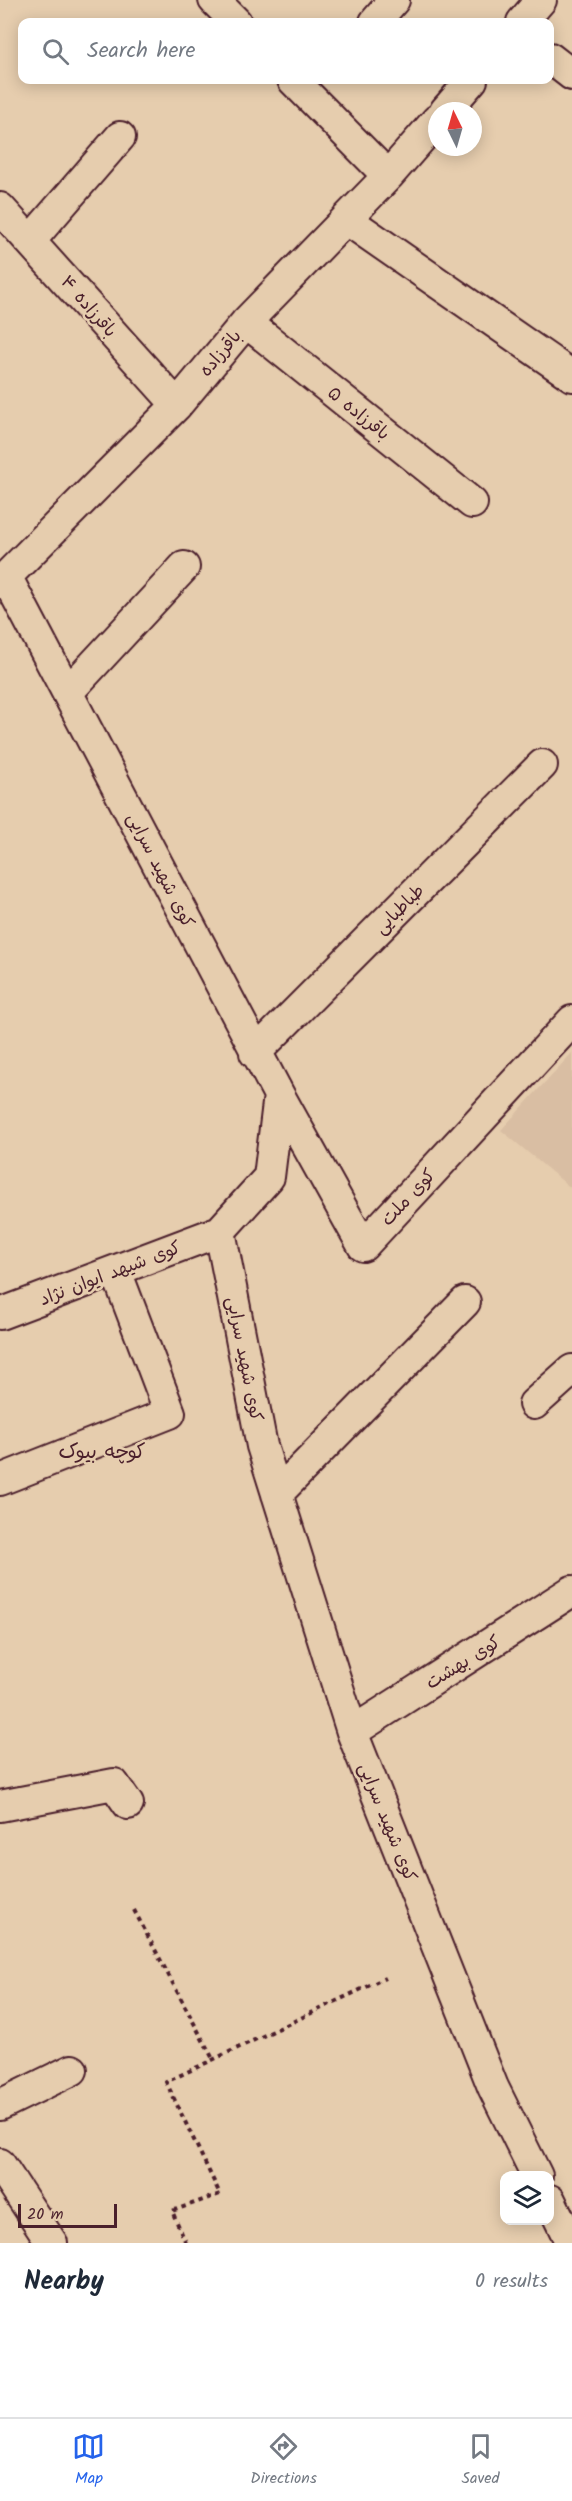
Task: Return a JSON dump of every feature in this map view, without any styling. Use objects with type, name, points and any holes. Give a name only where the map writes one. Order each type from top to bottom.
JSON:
[{"type":"street","points":[[214,0],[232,18]]},
{"type":"street","points":[[378,18],[394,0]]},
{"type":"street","points":[[525,18],[541,0]]},
{"type":"street","points":[[554,62],[572,75]]},
{"type":"street","points":[[453,102],[469,84]]},
{"type":"street","points":[[309,85],[388,176]]},
{"type":"street","name":"باقرزاده","points":[[4,580],[177,405],[246,322],[388,176],[428,130]]},
{"type":"street","points":[[31,240],[120,137]]},
{"type":"street","name":"باقرزاده ۴","points":[[0,208],[177,405]]},
{"type":"street","points":[[346,219],[572,376]]},
{"type":"street","name":"باقرزاده ۵","points":[[246,322],[472,503]]},
{"type":"street","points":[[68,692],[184,567]]},
{"type":"street","name":"کوی شهید سرایی","points":[[4,580],[68,692],[279,1095]]},
{"type":"street","name":"طباطبایی","points":[[255,1053],[542,765]]},
{"type":"street","name":"کوی ملت","points":[[279,1095],[363,1246],[572,1020]]},
{"type":"street","points":[[220,1232],[269,1177],[279,1095]]},
{"type":"street","name":"کوی شهید سرایی","points":[[220,1232],[262,1446],[352,1732],[493,2086],[535,2171]]},
{"type":"street","name":"کوی شیهد ایوان نژاد","points":[[0,1314],[220,1232]]},
{"type":"street","points":[[0,1480],[170,1413],[116,1271]]},
{"type":"street","points":[[277,1494],[465,1302]]},
{"type":"street","points":[[534,1404],[572,1370]]},
{"type":"street","name":"کوی بهشت","points":[[352,1732],[572,1591]]},
{"type":"street","points":[[0,1806],[114,1784],[128,1804]]},
{"type":"street","points":[[0,2105],[72,2070]]},
{"type":"street","points":[[0,2164],[52,2243]]},
{"type":"street","points":[[558,2200],[571,2243]]},
{"type":"path","points":[[134,1910],[213,2059]]},
{"type":"path","points":[[186,2243],[172,2211],[220,2194],[166,2082],[386,1978]]},
{"type":"shaded area","points":[[572,1053],[572,1189],[501,1130]]},
{"type":"district","name":"کوچه بیوک","points":[[102,1451]]}]
